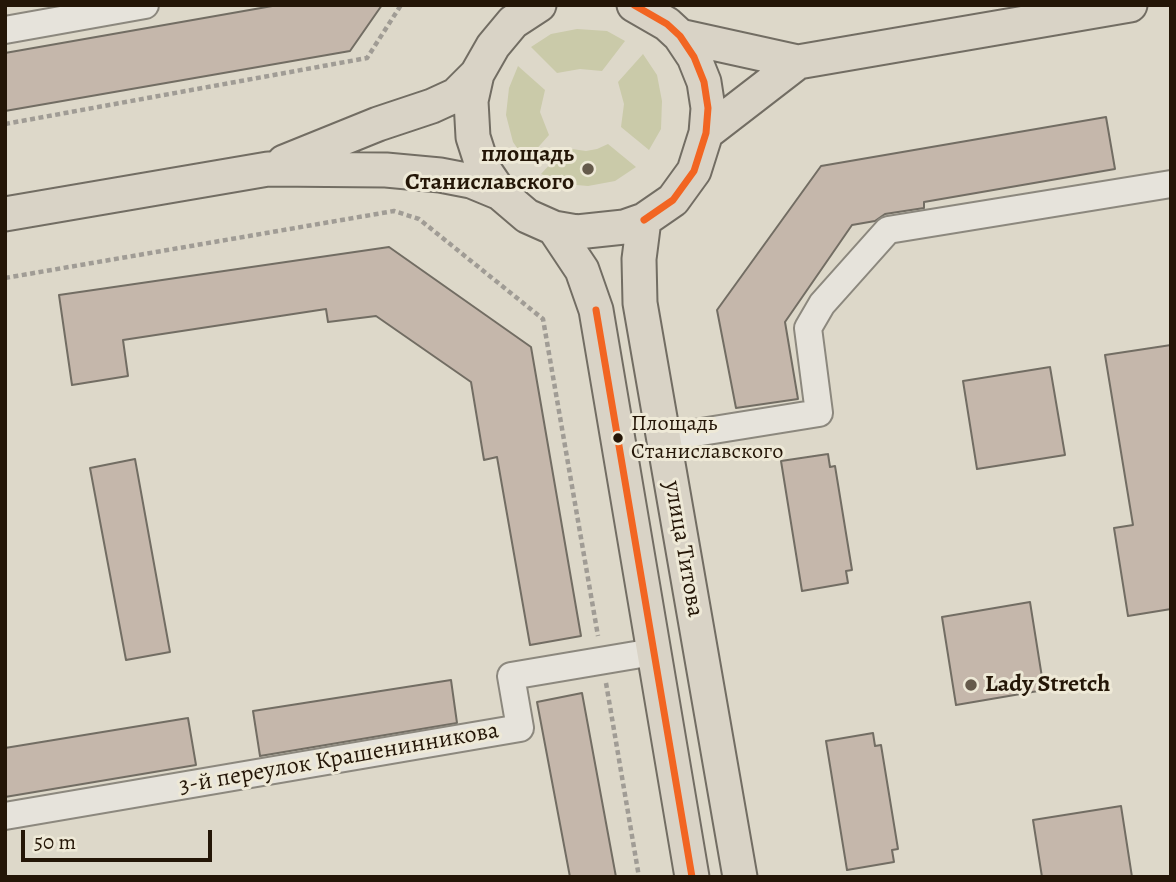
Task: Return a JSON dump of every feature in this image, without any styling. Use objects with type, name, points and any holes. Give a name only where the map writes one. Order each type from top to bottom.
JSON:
[{"type":"main road","points":[[477,74],[471,101],[473,137],[483,168],[500,193],[527,216],[554,228],[577,232],[601,230],[624,227],[644,220],[673,200],[694,171],[706,133],[708,108],[704,82],[694,57],[680,36],[659,19],[634,5]]},
{"type":"main road","points":[[680,36],[798,62],[1130,5]]},
{"type":"main road","points":[[268,169],[456,95],[477,74],[493,46],[524,11]]},
{"type":"main road","points":[[706,133],[798,62]]},
{"type":"main road","points":[[5,214],[268,169],[386,170],[440,175],[471,181],[500,193]]},
{"type":"main road","name":"улица Титова","points":[[644,220],[639,259],[640,303],[740,877]]},
{"type":"main road","name":"улица Титова","points":[[554,228],[582,270],[596,310],[692,877]]},
{"type":"street","points":[[5,30],[145,5]]},
{"type":"street","points":[[664,438],[819,413],[808,328],[822,304],[888,230],[1171,184]]},
{"type":"street","name":"3-й переулок Крашенинникова","points":[[5,816],[520,728],[511,676],[653,652]]},
{"type":"path","points":[[5,124],[368,58],[401,5]]},
{"type":"path","points":[[5,278],[394,211],[419,219],[543,319],[639,877]]},
{"type":"green space","points":[[577,29],[607,31],[625,41],[602,71],[580,69],[557,73],[531,47],[551,34]]},
{"type":"green space","points":[[643,54],[657,75],[662,101],[661,129],[649,150],[621,127],[624,104],[618,82]]},
{"type":"green space","points":[[518,66],[545,90],[540,112],[549,135],[526,161],[513,142],[506,115],[509,88]]},
{"type":"green space","points":[[608,144],[636,167],[615,181],[588,186],[565,184],[541,174],[565,148],[586,151]]},
{"type":"building","points":[[278,5],[382,5],[350,51],[5,111],[5,53]]},
{"type":"building","points":[[1106,117],[1115,169],[924,202],[924,208],[885,214],[875,221],[852,225],[785,322],[798,399],[736,408],[717,310],[821,166]]},
{"type":"building","points":[[389,247],[531,347],[581,636],[530,645],[497,457],[484,460],[471,382],[376,316],[328,322],[326,309],[123,340],[128,376],[72,385],[59,295]]},
{"type":"building","points":[[1171,345],[1171,609],[1128,616],[1114,528],[1133,525],[1105,355]]},
{"type":"building","points":[[1050,367],[1065,455],[977,469],[963,381]]},
{"type":"building","points":[[828,454],[830,467],[835,466],[852,570],[846,571],[848,583],[802,591],[781,461]]},
{"type":"building","points":[[135,459],[170,652],[126,660],[90,468]]},
{"type":"building","points":[[1030,602],[1044,690],[956,705],[942,617]]},
{"type":"building","points":[[451,680],[457,723],[260,756],[253,711]]},
{"type":"building","points":[[582,693],[616,877],[570,877],[537,702]]},
{"type":"building","points":[[188,718],[196,765],[5,797],[5,748]]},
{"type":"building","points":[[873,733],[875,746],[881,745],[898,849],[892,850],[894,862],[847,870],[826,741]]},
{"type":"building","points":[[1121,806],[1132,877],[1042,877],[1033,820]]},
{"type":"transit line","points":[[634,5],[667,24],[680,36],[694,57],[704,82],[708,108],[706,133],[694,171],[673,200],[644,220]]},
{"type":"transit line","points":[[596,310],[692,877]]},
{"type":"place","name":"площадь Станиславского","points":[[588,169]]},
{"type":"place","name":"Площадь Станиславского","points":[[618,438]]},
{"type":"place","name":"Lady Stretch","points":[[971,685]]}]
